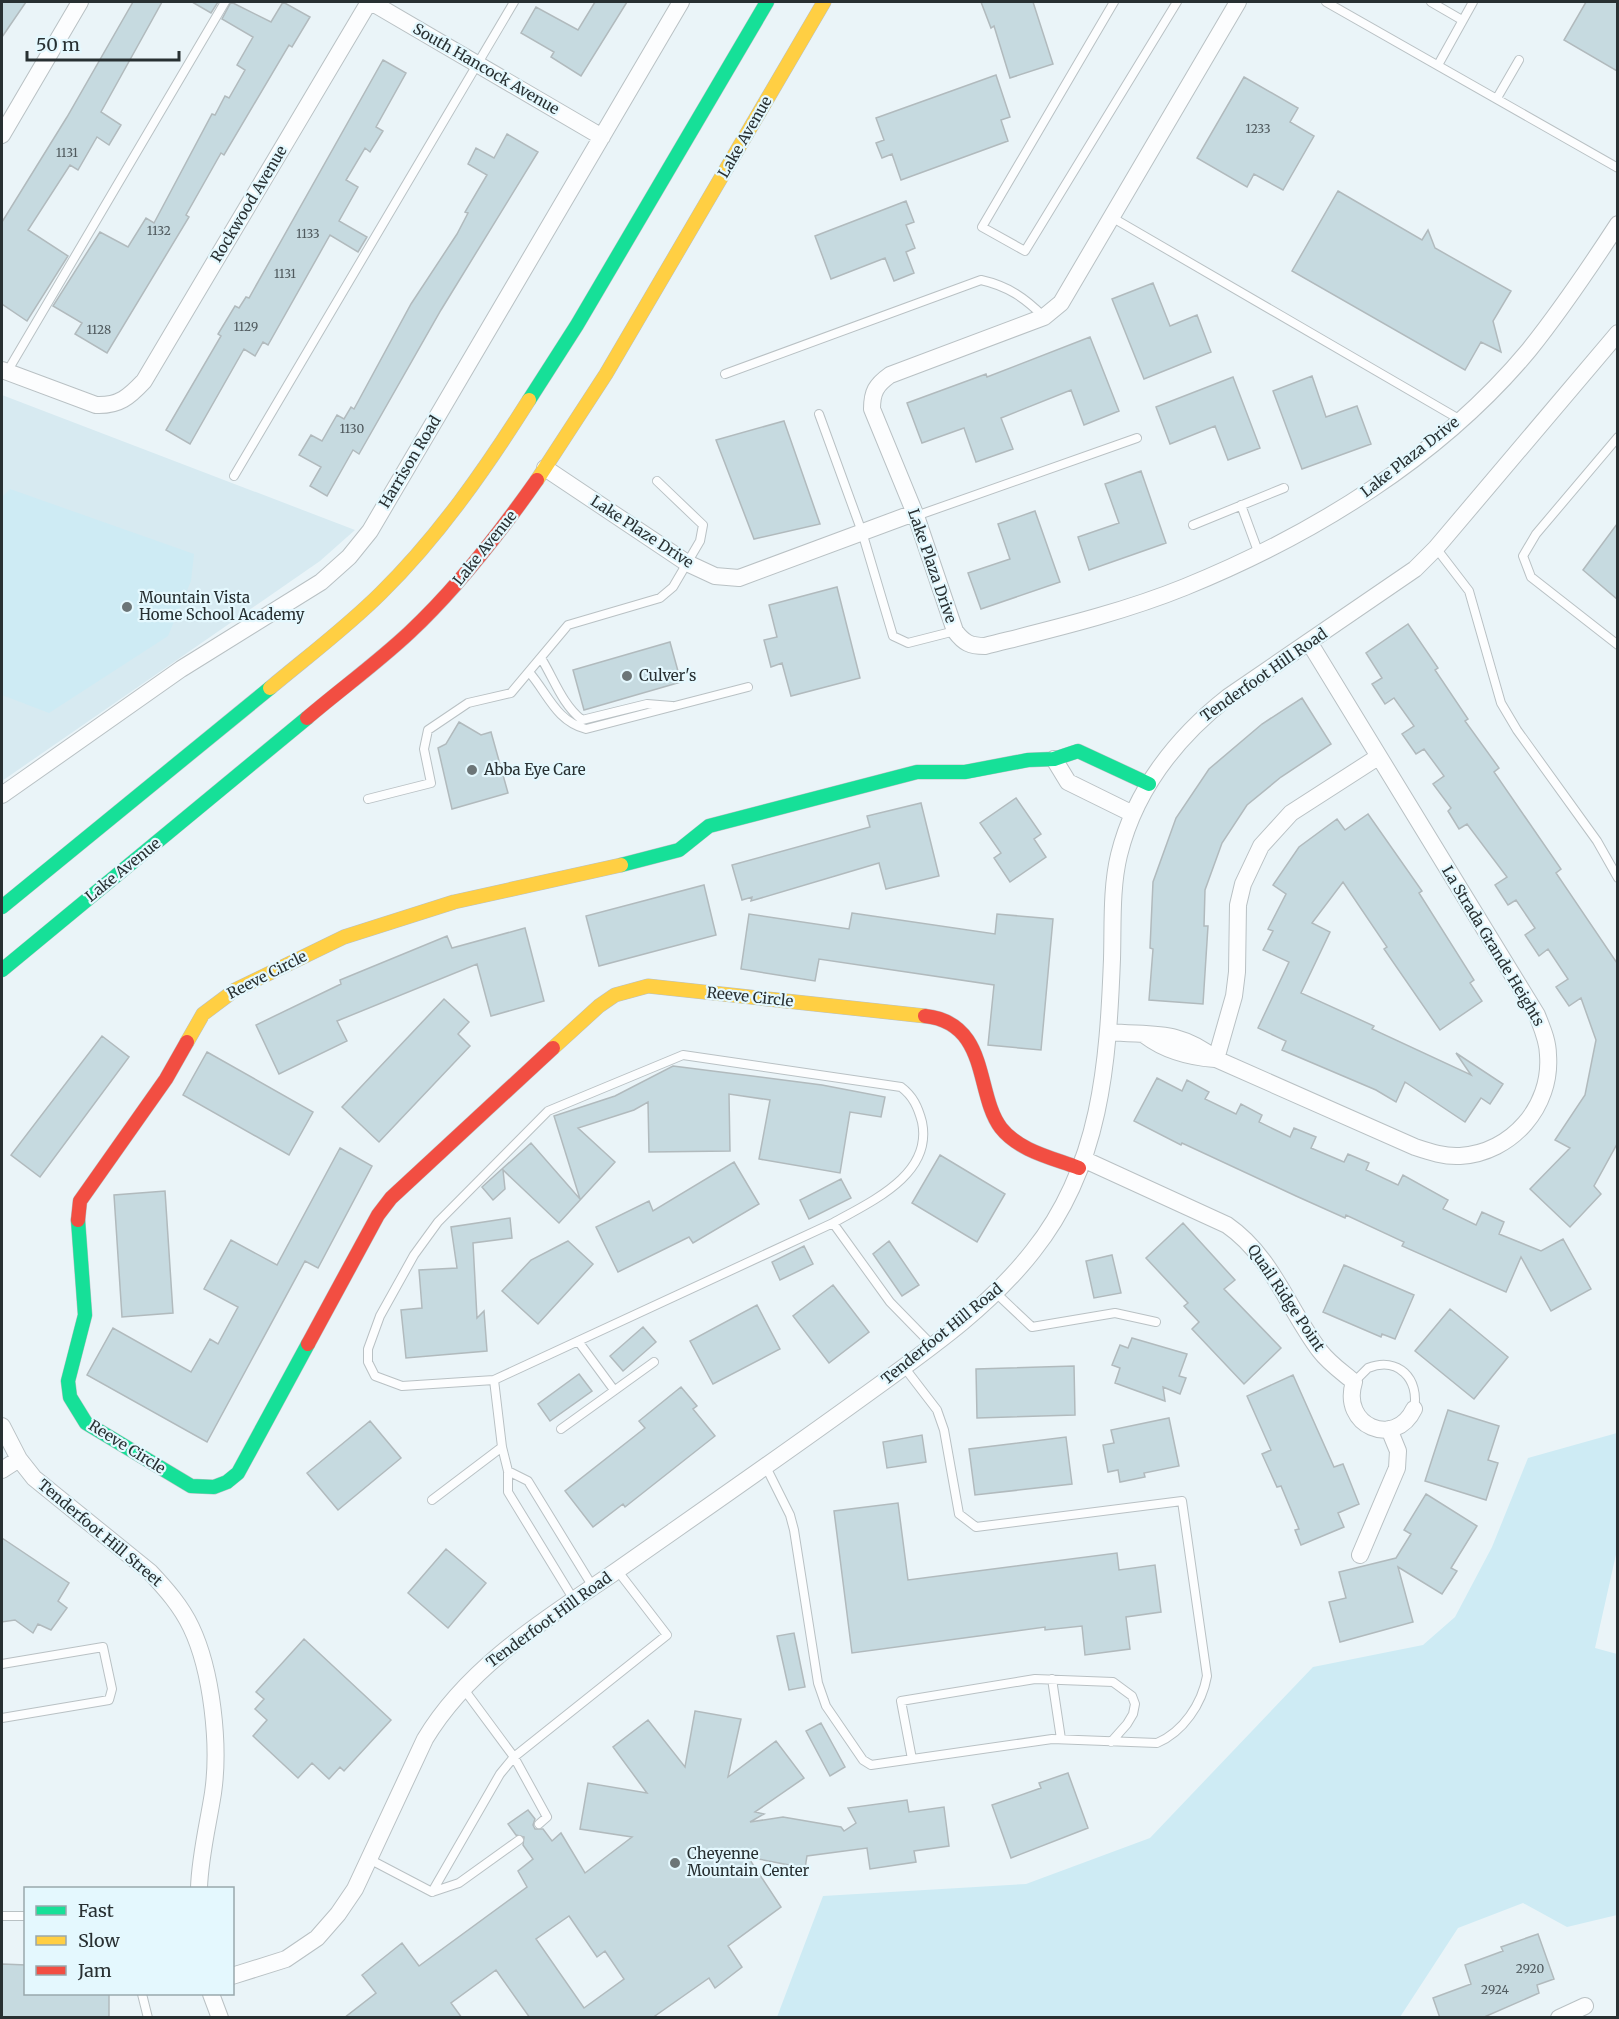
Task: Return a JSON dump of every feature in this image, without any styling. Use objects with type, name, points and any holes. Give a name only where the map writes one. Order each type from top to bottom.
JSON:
[{"type":"street","points":[[2,135],[80,2]]},
{"type":"street","name":"Rockwood Avenue","points":[[4,371],[96,405],[111,406],[123,401],[144,381],[370,2]]},
{"type":"street","name":"South Hancock Avenue","points":[[370,2],[602,137]]},
{"type":"street","name":"Harrison Road","points":[[2,795],[181,669],[321,582],[370,531],[681,2]]},
{"type":"street","points":[[2,907],[314,652],[381,593],[437,532],[502,443],[577,325],[767,2]]},
{"type":"street","name":"Lake Avenue","points":[[2,970],[409,633],[456,585],[504,527],[606,374],[824,2]]},
{"type":"street","name":"Lake Plaza Drive","points":[[1238,2],[1061,303],[1044,317],[890,375],[879,383],[872,394],[872,409],[915,515],[955,631],[962,641],[972,646],[985,646],[1143,602],[1184,587],[1259,554],[1328,518],[1400,469],[1459,419],[1527,352],[1552,320],[1617,224]]},
{"type":"street","name":"Tenderfoot Hill Road","points":[[234,1975],[286,1959],[317,1938],[355,1889],[425,1739],[438,1717],[472,1677],[574,1600],[766,1467],[904,1367],[996,1293],[1034,1251],[1055,1220],[1081,1163],[1102,1094],[1109,1032],[1114,886],[1118,859],[1133,814],[1164,759],[1204,715],[1391,588],[1436,548],[1617,333]]},
{"type":"street","name":"Lake Plaze Drive","points":[[545,468],[687,563],[715,576],[739,578],[861,532],[915,515]]},
{"type":"street","name":"La Strada Grande Heights","points":[[1109,1032],[1146,1036],[1159,1045],[1192,1057],[1216,1059],[1415,1147],[1446,1155],[1461,1156],[1496,1147],[1530,1119],[1541,1099],[1549,1056],[1538,1015],[1309,642]]},
{"type":"street","name":"Reeve Circle","points":[[1081,1163],[1020,1144],[1010,1137],[994,1115],[971,1043],[952,1024],[933,1017],[648,986],[633,989],[599,1006],[391,1198],[378,1215],[243,1466],[225,1485],[204,1489],[191,1486],[86,1423],[70,1397],[68,1381],[85,1315],[78,1219],[80,1201],[166,1079],[193,1028],[215,1002],[344,937],[454,902],[525,888],[679,850],[709,826],[917,772],[965,772],[1028,760],[1053,759],[1078,751],[1149,784]]},
{"type":"street","points":[[1216,1059],[1234,996],[1237,972],[1238,905],[1243,885],[1261,846],[1291,813],[1378,757]]},
{"type":"street","points":[[1053,759],[1068,782],[1133,814]]},
{"type":"street","name":"Quail Ridge Point","points":[[1081,1163],[1227,1225],[1244,1236],[1258,1252],[1320,1352],[1354,1382]]},
{"type":"street","points":[[1354,1382],[1351,1393],[1356,1416],[1376,1429],[1389,1429],[1403,1424],[1414,1409]]},
{"type":"street","name":"Tenderfoot Hill Street","points":[[2,1426],[19,1459],[51,1494],[150,1572],[165,1588],[191,1628],[209,1689],[216,1766],[200,1865],[199,1887]]},
{"type":"street","points":[[1360,1555],[1397,1468],[1398,1451],[1389,1429]]},
{"type":"street","points":[[2,1470],[19,1459]]},
{"type":"street","points":[[212,1995],[220,2018]]},
{"type":"street","points":[[1559,2018],[1585,2006]]},
{"type":"lane","points":[[4,371],[225,2]]},
{"type":"lane","points":[[234,476],[514,2]]},
{"type":"lane","points":[[1114,2],[982,227],[1025,251],[1177,2]]},
{"type":"lane","points":[[1326,2],[1617,168]]},
{"type":"lane","points":[[1431,2],[1462,20]]},
{"type":"lane","points":[[1438,65],[1473,2]]},
{"type":"lane","points":[[1497,98],[1519,60]]},
{"type":"lane","points":[[1113,218],[1459,419]]},
{"type":"lane","points":[[725,374],[981,280],[1005,286],[1031,304],[1044,317]]},
{"type":"lane","points":[[819,414],[861,532],[893,636],[908,643],[955,631]]},
{"type":"lane","points":[[1617,437],[1536,534],[1523,556],[1531,577],[1617,645]]},
{"type":"lane","points":[[915,515],[1137,438]]},
{"type":"lane","points":[[368,799],[431,783],[424,749],[428,730],[468,704],[511,693],[568,625],[660,598],[674,587],[700,541],[703,525],[657,481]]},
{"type":"lane","points":[[1193,525],[1284,488]]},
{"type":"lane","points":[[1241,505],[1259,554]]},
{"type":"lane","points":[[1436,548],[1469,591],[1501,703],[1517,730],[1597,841],[1617,878]]},
{"type":"lane","points":[[541,658],[556,681],[564,701],[582,720],[647,704],[676,707]]},
{"type":"lane","points":[[529,672],[544,689],[553,708],[563,719],[586,729],[748,687]]},
{"type":"lane","points":[[683,1055],[901,1087],[914,1100],[919,1111],[923,1141],[917,1159],[889,1190],[833,1223],[494,1380],[402,1386],[375,1376],[368,1362],[368,1349],[380,1316],[414,1255],[438,1222],[548,1111],[683,1055]]},
{"type":"lane","points":[[833,1223],[890,1302],[932,1345]]},
{"type":"lane","points":[[996,1293],[1032,1327],[1115,1313],[1156,1322]]},
{"type":"lane","points":[[578,1341],[614,1390]]},
{"type":"lane","points":[[561,1429],[654,1362]]},
{"type":"lane","points":[[1354,1382],[1368,1368],[1394,1365],[1412,1380],[1416,1391],[1414,1409]]},
{"type":"lane","points":[[766,1467],[790,1515],[794,1530],[818,1683],[826,1706],[863,1760],[871,1765],[1061,1740],[1156,1743],[1167,1739],[1180,1729],[1205,1689],[1206,1662],[1182,1501],[976,1527],[959,1514],[944,1430],[937,1410],[904,1367]]},
{"type":"lane","points":[[494,1380],[502,1447],[508,1471],[508,1492],[574,1600]]},
{"type":"lane","points":[[432,1500],[502,1447]]},
{"type":"lane","points":[[508,1471],[528,1481],[593,1587]]},
{"type":"lane","points":[[432,1892],[500,1774],[514,1757],[667,1635],[617,1570]]},
{"type":"lane","points":[[2,1664],[103,1647],[112,1689],[109,1700],[2,1718]]},
{"type":"lane","points":[[912,1759],[901,1701],[1035,1680],[1113,1682],[1124,1688],[1134,1704],[1133,1714],[1111,1742]]},
{"type":"lane","points":[[1052,1680],[1061,1740]]},
{"type":"lane","points":[[462,1687],[514,1757],[547,1817],[539,1824]]},
{"type":"lane","points":[[369,1859],[432,1892],[459,1883],[519,1840]]},
{"type":"lane","points":[[2,1916],[24,1916]]},
{"type":"lane","points":[[142,1995],[148,2018]]},
{"type":"shaded area","name":"Mountain Vista Home School Academy","points":[[2,395],[355,530],[320,561],[2,781]]},
{"type":"shaded area","points":[[10,489],[194,554],[191,581],[168,636],[49,713],[2,695],[2,497]]},
{"type":"shaded area","points":[[1617,1433],[1617,1550],[1595,1648],[1617,1654],[1617,1915],[1567,1927],[1523,1903],[1458,1928],[1400,2017],[777,2017],[823,1896],[1026,1884],[1150,1838],[1313,1667],[1423,1645],[1455,1617],[1492,1547],[1528,1458]]},
{"type":"building","points":[[2,2],[26,2],[2,37]]},
{"type":"building","points":[[133,2],[162,2],[101,112],[121,125],[109,145],[97,137],[78,170],[70,165],[28,230],[68,256],[27,321],[2,304],[2,222],[67,117]]},
{"type":"building","points":[[192,2],[218,2],[211,13]]},
{"type":"building","points":[[231,2],[271,22],[283,2],[310,17],[292,47],[289,45],[224,155],[221,153],[186,215],[189,217],[107,353],[75,334],[82,323],[53,306],[100,232],[128,247],[146,218],[154,223],[212,114],[215,115],[225,96],[229,98],[245,70],[237,65],[253,37],[222,19]]},
{"type":"building","points":[[595,2],[627,2],[581,76],[551,57],[554,52],[521,33],[536,7],[578,30]]},
{"type":"building","points":[[981,2],[1033,2],[1053,64],[1010,78],[994,26],[991,28]]},
{"type":"building","points":[[1586,2],[1617,2],[1617,71],[1564,40]]},
{"type":"building","points":[[383,60],[406,73],[376,127],[383,131],[370,152],[365,148],[346,180],[358,187],[339,221],[367,237],[358,252],[330,235],[268,345],[263,342],[255,356],[244,349],[190,444],[166,430],[221,336],[218,334],[235,306],[239,308],[246,297],[249,298]]},
{"type":"building","points":[[996,75],[1010,117],[1001,120],[1008,141],[901,180],[892,154],[882,158],[876,143],[884,140],[876,118]]},
{"type":"building","points":[[1244,77],[1298,108],[1290,122],[1314,136],[1283,190],[1254,174],[1247,187],[1197,158]]},
{"type":"building","points":[[507,134],[538,152],[441,310],[359,454],[353,450],[327,496],[310,486],[321,467],[299,455],[311,435],[322,441],[337,415],[344,419],[351,407],[354,409],[411,304],[457,234],[468,213],[465,212],[487,175],[468,164],[476,148],[494,158]]},
{"type":"building","points":[[1338,191],[1422,240],[1428,230],[1435,248],[1511,291],[1493,321],[1501,352],[1481,342],[1465,370],[1292,271]]},
{"type":"building","points":[[906,201],[914,222],[906,225],[915,248],[906,252],[914,273],[894,281],[885,258],[831,279],[815,236]]},
{"type":"building","points":[[1153,283],[1170,326],[1197,315],[1211,352],[1144,379],[1112,299]]},
{"type":"building","points":[[1090,337],[1119,411],[1084,425],[1071,390],[1001,418],[1013,449],[976,462],[964,428],[922,443],[907,403],[986,374],[987,377]]},
{"type":"building","points":[[1312,376],[1326,417],[1357,406],[1371,444],[1302,469],[1273,391]]},
{"type":"building","points":[[1233,377],[1260,448],[1228,460],[1215,426],[1170,444],[1156,407]]},
{"type":"building","points":[[784,421],[820,524],[754,539],[716,440]]},
{"type":"building","points":[[1141,471],[1166,543],[1089,570],[1078,537],[1119,523],[1105,484]]},
{"type":"building","points":[[1035,511],[1060,582],[981,609],[968,573],[1010,559],[998,524]]},
{"type":"building","points":[[1617,524],[1617,599],[1583,570]]},
{"type":"building","points":[[837,587],[860,678],[791,696],[782,663],[771,667],[764,640],[777,637],[769,605]]},
{"type":"building","points":[[1408,624],[1438,668],[1435,670],[1468,719],[1465,721],[1499,768],[1494,772],[1561,869],[1556,873],[1617,963],[1617,1144],[1594,1186],[1601,1194],[1570,1227],[1530,1189],[1570,1148],[1555,1140],[1585,1095],[1596,1040],[1581,998],[1569,1006],[1556,987],[1568,979],[1548,949],[1539,956],[1525,935],[1535,928],[1516,900],[1508,905],[1495,885],[1507,877],[1467,824],[1459,829],[1448,811],[1451,808],[1433,784],[1444,776],[1424,749],[1416,754],[1402,734],[1414,726],[1394,698],[1385,704],[1372,684],[1382,678],[1366,653]]},
{"type":"building","name":"Culver's","points":[[670,642],[681,682],[584,710],[573,670]]},
{"type":"building","points":[[1302,698],[1331,744],[1281,777],[1247,805],[1222,843],[1205,890],[1204,926],[1208,926],[1203,1004],[1149,1000],[1153,949],[1150,948],[1153,882],[1176,818],[1209,769],[1262,724]]},
{"type":"building","name":"Abba Eye Care","points":[[459,722],[481,735],[491,732],[508,793],[452,809],[438,748],[446,744]]},
{"type":"building","points":[[1016,798],[1041,834],[1034,839],[1046,857],[1010,882],[994,858],[1001,853],[980,823]]},
{"type":"building","points":[[921,803],[939,876],[886,889],[879,863],[751,901],[752,897],[742,900],[732,865],[870,827],[867,816]]},
{"type":"building","points":[[1368,814],[1422,891],[1419,893],[1474,980],[1470,983],[1482,1001],[1440,1030],[1384,949],[1387,947],[1343,882],[1312,923],[1330,932],[1301,993],[1374,1026],[1372,1029],[1471,1075],[1456,1053],[1503,1084],[1490,1104],[1481,1098],[1465,1122],[1405,1082],[1396,1102],[1376,1090],[1282,1050],[1286,1041],[1258,1028],[1289,962],[1263,950],[1273,931],[1268,929],[1286,894],[1273,885],[1299,847],[1337,819],[1345,830]]},
{"type":"building","points":[[704,885],[716,935],[599,966],[586,916]]},
{"type":"building","points":[[852,913],[995,934],[997,914],[1053,919],[1041,1050],[988,1045],[994,985],[819,959],[815,981],[741,969],[749,914],[849,929]]},
{"type":"building","points":[[525,928],[544,1001],[491,1016],[477,964],[337,1021],[347,1041],[279,1074],[256,1025],[341,984],[340,980],[447,936],[452,948]]},
{"type":"building","points":[[444,999],[469,1022],[458,1034],[470,1046],[379,1142],[342,1107]]},
{"type":"building","points":[[102,1036],[129,1057],[40,1177],[11,1155]]},
{"type":"building","points":[[207,1052],[313,1112],[289,1155],[183,1095]]},
{"type":"building","points":[[673,1066],[822,1085],[885,1097],[881,1117],[850,1112],[840,1173],[759,1159],[770,1100],[729,1094],[730,1151],[649,1152],[648,1102],[634,1110],[578,1128],[615,1162],[559,1223],[503,1170],[505,1189],[493,1200],[482,1187],[531,1143],[580,1199],[554,1116],[615,1096]]},
{"type":"building","points":[[1157,1078],[1182,1091],[1187,1080],[1209,1092],[1205,1099],[1236,1114],[1241,1104],[1262,1115],[1259,1122],[1290,1137],[1294,1128],[1316,1137],[1311,1148],[1344,1162],[1348,1154],[1369,1163],[1366,1170],[1398,1185],[1403,1175],[1448,1200],[1443,1209],[1476,1225],[1482,1212],[1504,1222],[1499,1234],[1541,1251],[1563,1239],[1591,1289],[1551,1311],[1521,1257],[1506,1292],[1402,1246],[1404,1242],[1346,1215],[1345,1218],[1182,1143],[1181,1145],[1134,1121]]},
{"type":"building","points":[[340,1148],[372,1166],[318,1268],[305,1261],[207,1442],[87,1375],[113,1328],[191,1372],[210,1339],[218,1344],[238,1307],[204,1289],[231,1240],[277,1265]]},
{"type":"building","points":[[940,1155],[1005,1194],[977,1242],[912,1203]]},
{"type":"building","points":[[734,1162],[759,1204],[693,1243],[689,1237],[618,1272],[596,1227],[649,1201],[653,1211]]},
{"type":"building","points":[[841,1179],[851,1198],[809,1219],[800,1200]]},
{"type":"building","points":[[165,1191],[173,1313],[122,1317],[114,1195]]},
{"type":"building","points":[[510,1218],[512,1238],[473,1243],[477,1318],[484,1311],[487,1351],[406,1358],[401,1310],[422,1308],[419,1270],[457,1268],[451,1227]]},
{"type":"building","points":[[1183,1223],[1235,1280],[1224,1289],[1281,1348],[1244,1384],[1192,1329],[1199,1322],[1184,1306],[1188,1303],[1146,1258]]},
{"type":"building","points":[[568,1241],[593,1264],[538,1324],[502,1291],[531,1260]]},
{"type":"building","points":[[889,1241],[919,1285],[902,1296],[873,1254]]},
{"type":"building","points":[[804,1246],[813,1264],[780,1280],[772,1262]]},
{"type":"building","points":[[1112,1255],[1121,1293],[1094,1298],[1086,1261]]},
{"type":"building","points":[[1344,1265],[1414,1295],[1395,1339],[1382,1334],[1381,1337],[1323,1312]]},
{"type":"building","points":[[833,1285],[869,1332],[829,1363],[793,1316]]},
{"type":"building","points":[[757,1305],[780,1349],[713,1384],[690,1341]]},
{"type":"building","points":[[1450,1309],[1508,1357],[1474,1399],[1415,1351]]},
{"type":"building","points":[[643,1327],[656,1342],[623,1371],[610,1356]]},
{"type":"building","points":[[1132,1338],[1187,1354],[1179,1376],[1186,1378],[1180,1394],[1163,1387],[1165,1401],[1115,1383],[1120,1368],[1112,1365],[1120,1345],[1128,1348]]},
{"type":"building","points":[[1074,1366],[1075,1415],[977,1418],[976,1369]]},
{"type":"building","points":[[579,1374],[592,1391],[550,1421],[538,1404]]},
{"type":"building","points":[[1293,1375],[1334,1467],[1343,1464],[1359,1504],[1338,1513],[1344,1527],[1301,1545],[1295,1530],[1299,1529],[1281,1486],[1277,1487],[1262,1454],[1271,1450],[1247,1396]]},
{"type":"building","points":[[681,1387],[697,1406],[693,1409],[715,1436],[625,1507],[623,1504],[593,1527],[565,1491],[645,1428],[639,1421]]},
{"type":"building","points":[[1448,1410],[1499,1426],[1488,1460],[1498,1463],[1486,1500],[1425,1481]]},
{"type":"building","points":[[1169,1418],[1179,1466],[1144,1473],[1145,1477],[1120,1482],[1118,1470],[1108,1472],[1103,1445],[1114,1443],[1111,1430]]},
{"type":"building","points":[[370,1421],[401,1458],[338,1510],[307,1473]]},
{"type":"building","points":[[922,1435],[926,1462],[887,1468],[883,1442]]},
{"type":"building","points":[[1066,1437],[1072,1484],[975,1495],[969,1449]]},
{"type":"building","points":[[1426,1494],[1477,1526],[1451,1568],[1457,1571],[1442,1594],[1398,1567],[1413,1622],[1340,1642],[1329,1602],[1346,1598],[1339,1572],[1396,1558],[1411,1534],[1404,1530]]},
{"type":"building","points":[[898,1503],[908,1580],[1117,1553],[1119,1570],[1155,1565],[1161,1612],[1126,1617],[1130,1649],[1085,1655],[1082,1626],[1045,1630],[1045,1627],[852,1653],[834,1511]]},
{"type":"building","points":[[2,1538],[69,1583],[58,1601],[67,1608],[51,1630],[38,1624],[33,1633],[15,1620],[2,1622]]},
{"type":"building","points":[[446,1549],[486,1583],[448,1628],[408,1593]]},
{"type":"building","points":[[794,1633],[805,1687],[789,1690],[777,1636]]},
{"type":"building","points":[[304,1639],[391,1720],[344,1771],[340,1767],[329,1779],[312,1763],[298,1778],[253,1736],[267,1720],[255,1709],[264,1699],[256,1692]]},
{"type":"building","name":"Cheyenne Mountain Center","points":[[695,1711],[741,1719],[728,1777],[776,1741],[804,1778],[755,1812],[764,1814],[750,1822],[783,1817],[841,1827],[844,1831],[856,1823],[848,1808],[907,1800],[909,1812],[944,1807],[949,1846],[914,1851],[916,1862],[870,1869],[867,1848],[807,1856],[805,1868],[748,1857],[781,1907],[728,1946],[742,1967],[715,1988],[709,1978],[652,2018],[530,2018],[496,1970],[451,2003],[462,2018],[344,2018],[376,1993],[362,1975],[402,1943],[419,1966],[527,1887],[518,1871],[533,1859],[523,1845],[524,1837],[516,1835],[508,1824],[528,1810],[535,1819],[533,1825],[535,1829],[543,1829],[552,1841],[561,1833],[585,1873],[632,1837],[580,1829],[588,1783],[647,1793],[613,1747],[648,1720],[685,1767]],"holes":[[[569,1916],[597,1957],[605,1951],[624,1979],[584,2008],[536,1939]]]},
{"type":"building","points":[[821,1723],[845,1767],[830,1776],[806,1731]]},
{"type":"building","points":[[1068,1773],[1088,1828],[1011,1858],[992,1805],[1041,1788],[1039,1783]]},
{"type":"building","points":[[1538,1934],[1554,1979],[1537,1985],[1539,1993],[1482,2018],[1440,2018],[1433,1998],[1471,1984],[1465,1965],[1503,1951],[1501,1947]]},
{"type":"building","points":[[2,1964],[24,1965],[24,1995],[109,1995],[109,2018],[2,2018]]},
{"type":"traffic: fast","points":[[529,400],[577,325],[767,2]]},
{"type":"traffic: fast","points":[[2,907],[270,688]]},
{"type":"traffic: fast","points":[[2,970],[307,718]]},
{"type":"traffic: fast","points":[[621,865],[679,850],[709,826],[917,772],[965,772],[1028,760],[1054,759],[1078,751],[1149,784]]},
{"type":"traffic: fast","points":[[78,1220],[85,1315],[68,1381],[70,1397],[86,1423],[191,1486],[214,1487],[227,1482],[238,1473],[308,1344]]},
{"type":"traffic: slow","points":[[537,480],[606,374],[824,2]]},
{"type":"traffic: slow","points":[[270,688],[355,618],[423,548],[461,501],[529,400]]},
{"type":"traffic: slow","points":[[187,1042],[203,1014],[235,990],[344,937],[454,902],[621,865]]},
{"type":"traffic: slow","points":[[553,1048],[599,1006],[615,995],[648,986],[925,1016]]},
{"type":"traffic: jam","points":[[307,718],[385,654],[428,615],[477,559],[537,480]]},
{"type":"traffic: jam","points":[[925,1016],[946,1021],[961,1032],[971,1046],[993,1114],[1008,1136],[1037,1153],[1079,1168]]},
{"type":"traffic: jam","points":[[78,1220],[80,1201],[166,1079],[187,1042]]},
{"type":"traffic: jam","points":[[308,1344],[378,1215],[391,1198],[553,1048]]},
{"type":"place","name":"Mountain Vista Home School Academy","points":[[127,607]]},
{"type":"place","name":"Culver's","points":[[627,676]]},
{"type":"place","name":"Abba Eye Care","points":[[472,770]]},
{"type":"place","name":"Cheyenne Mountain Center","points":[[675,1863]]}]
